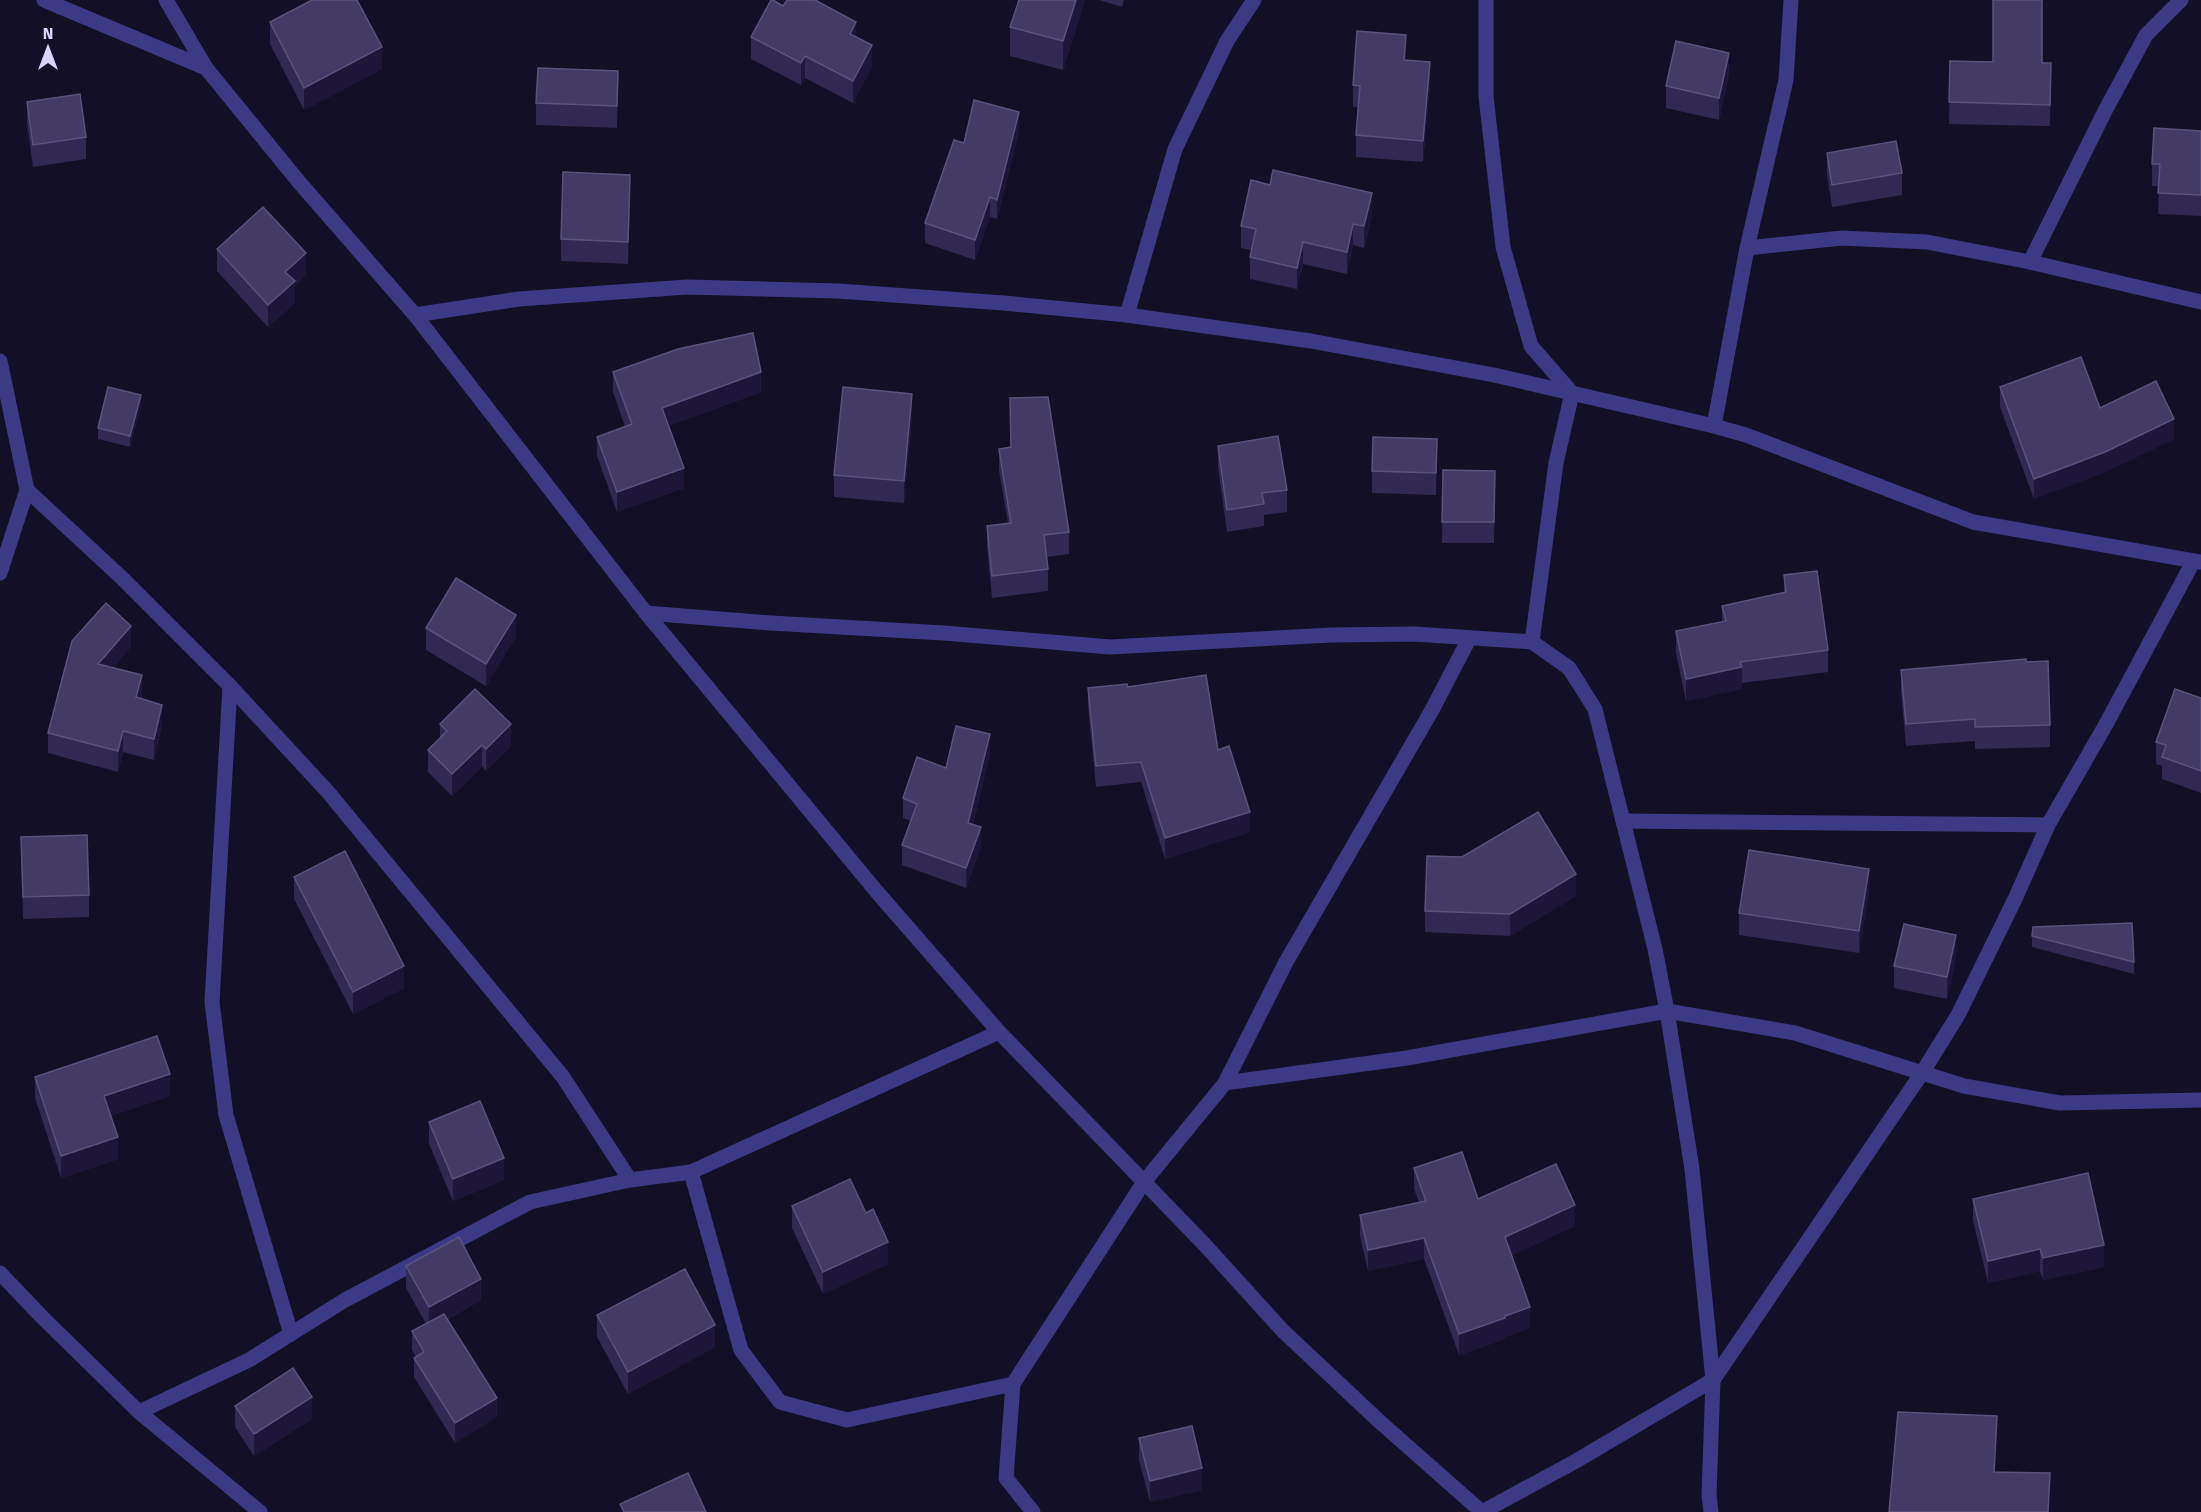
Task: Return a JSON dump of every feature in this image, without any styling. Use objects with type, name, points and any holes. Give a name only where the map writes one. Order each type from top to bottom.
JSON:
[{"type":"street","points":[[44,0],[206,68]]},
{"type":"street","points":[[166,0],[206,68],[298,182],[415,315],[645,613],[877,892],[999,1032],[1204,1244],[1283,1331],[1380,1422],[1482,1512],[1576,1461],[1713,1380],[1922,1073],[1958,1015],[2048,825],[2197,562],[1973,522],[1746,435],[1572,393],[1494,375],[1311,341],[1127,315],[850,292],[687,287],[519,299],[415,315]]},
{"type":"street","points":[[1127,315],[1175,149],[1227,41],[1254,0]]},
{"type":"street","points":[[1486,0],[1486,96],[1503,247],[1531,346],[1572,393]]},
{"type":"street","points":[[1714,426],[1747,248],[1786,80],[1791,0]]},
{"type":"street","points":[[2030,262],[2106,109],[2146,35],[2181,0]]},
{"type":"street","points":[[1747,248],[1842,238],[1927,242],[2030,262],[2201,302]]},
{"type":"street","points":[[0,361],[27,490],[0,573]]},
{"type":"street","points":[[1532,642],[1556,463],[1572,393]]},
{"type":"street","points":[[27,490],[122,578],[230,686],[328,792],[562,1077],[630,1180]]},
{"type":"street","points":[[645,613],[944,633],[1110,647],[1331,635],[1415,634],[1532,642],[1569,668],[1595,710],[1655,949],[1666,1011],[1692,1169],[1713,1380],[1709,1495],[1711,1512]]},
{"type":"street","points":[[1033,1512],[1006,1478],[1013,1384],[1144,1182],[1226,1083],[1286,962],[1432,710],[1469,639]]},
{"type":"street","points":[[230,686],[212,1002],[225,1115],[291,1334]]},
{"type":"street","points":[[1623,821],[2048,825]]},
{"type":"street","points":[[1226,1083],[1407,1058],[1666,1011],[1795,1034],[1964,1086],[2060,1103],[2201,1100]]},
{"type":"street","points":[[139,1412],[249,1360],[345,1300],[530,1202],[630,1180],[691,1172],[999,1032]]},
{"type":"street","points":[[691,1172],[741,1350],[780,1402],[847,1419],[1013,1384]]},
{"type":"street","points":[[0,1273],[40,1316],[139,1412],[260,1512]]},
{"type":"building","points":[[312,0],[357,0],[382,47],[304,88],[270,22]]},
{"type":"building","points":[[771,0],[783,6],[787,0],[815,0],[856,22],[850,34],[872,45],[853,81],[805,56],[801,63],[751,37]]},
{"type":"building","points":[[1019,0],[1076,0],[1063,41],[1010,27]]},
{"type":"building","points":[[1993,0],[2042,0],[2042,63],[2051,63],[2050,105],[1949,102],[1950,61],[1993,62]]},
{"type":"building","points":[[1357,31],[1406,35],[1404,60],[1430,62],[1423,141],[1356,135],[1360,86],[1353,85]]},
{"type":"building","points":[[1676,41],[1729,53],[1719,98],[1666,86]]},
{"type":"building","points":[[538,68],[618,71],[617,106],[536,103]]},
{"type":"building","points":[[80,94],[86,137],[33,145],[27,102]]},
{"type":"building","points":[[974,100],[1019,112],[997,200],[990,197],[975,240],[925,223],[954,140],[964,143]]},
{"type":"building","points":[[2154,128],[2201,131],[2201,195],[2158,193],[2160,164],[2152,164]]},
{"type":"building","points":[[1896,141],[1902,173],[1832,185],[1827,153]]},
{"type":"building","points":[[1273,170],[1372,193],[1364,226],[1353,224],[1347,252],[1303,242],[1297,268],[1250,257],[1256,229],[1241,226],[1251,180],[1270,185]]},
{"type":"building","points":[[563,172],[630,175],[628,242],[561,239]]},
{"type":"building","points":[[263,207],[306,253],[285,272],[295,281],[268,305],[217,249]]},
{"type":"building","points":[[753,333],[761,372],[662,408],[684,468],[617,492],[597,437],[632,424],[613,372],[678,349]]},
{"type":"building","points":[[2081,357],[2100,408],[2156,381],[2174,419],[2105,452],[2034,479],[2000,387]]},
{"type":"building","points":[[108,387],[141,395],[130,436],[98,428]]},
{"type":"building","points":[[843,387],[912,394],[904,481],[834,475]]},
{"type":"building","points":[[1048,397],[1069,532],[1044,535],[1048,569],[992,576],[987,526],[1011,523],[999,449],[1011,447],[1010,398]]},
{"type":"building","points":[[1278,436],[1287,490],[1262,493],[1264,504],[1227,510],[1218,446]]},
{"type":"building","points":[[1373,437],[1437,439],[1436,473],[1372,471]]},
{"type":"building","points":[[1443,470],[1495,471],[1494,522],[1442,522]]},
{"type":"building","points":[[1817,571],[1828,650],[1740,662],[1742,667],[1686,679],[1676,631],[1726,621],[1722,606],[1786,592],[1784,575]]},
{"type":"building","points":[[456,578],[516,615],[486,664],[426,628]]},
{"type":"building","points":[[106,603],[131,626],[98,664],[142,675],[136,697],[162,705],[154,739],[123,731],[118,751],[48,733],[72,641]]},
{"type":"building","points":[[2026,659],[2026,662],[2048,661],[2050,725],[1975,727],[1975,719],[1906,724],[1901,670]]},
{"type":"building","points":[[1206,675],[1218,750],[1229,746],[1250,812],[1165,838],[1141,762],[1096,766],[1088,688],[1127,684],[1128,687]]},
{"type":"building","points":[[475,689],[511,724],[486,749],[482,745],[452,774],[428,750],[447,731],[440,724]]},
{"type":"building","points":[[2175,689],[2201,698],[2201,771],[2162,757],[2166,745],[2156,742]]},
{"type":"building","points":[[956,726],[990,734],[968,823],[981,827],[966,868],[902,845],[917,804],[903,798],[917,757],[946,768]]},
{"type":"building","points":[[1538,812],[1576,874],[1510,914],[1425,911],[1427,856],[1462,857]]},
{"type":"building","points":[[87,835],[89,895],[23,897],[21,837]]},
{"type":"building","points":[[1749,850],[1869,869],[1859,931],[1739,913]]},
{"type":"building","points":[[345,851],[404,966],[353,992],[294,877]]},
{"type":"building","points":[[2132,923],[2134,962],[2032,936],[2033,927]]},
{"type":"building","points":[[1904,924],[1956,935],[1947,977],[1894,966]]},
{"type":"building","points":[[157,1036],[170,1074],[104,1096],[118,1137],[61,1156],[35,1077]]},
{"type":"building","points":[[480,1101],[504,1158],[453,1179],[429,1122]]},
{"type":"building","points":[[1462,1152],[1478,1199],[1556,1164],[1575,1205],[1505,1237],[1530,1307],[1459,1334],[1424,1238],[1368,1250],[1360,1215],[1426,1201],[1414,1168]]},
{"type":"building","points":[[2088,1173],[2104,1245],[2043,1258],[2040,1249],[1988,1261],[1973,1199]]},
{"type":"building","points":[[850,1179],[866,1213],[873,1209],[888,1242],[823,1272],[792,1206]]},
{"type":"building","points":[[459,1237],[481,1279],[429,1307],[406,1266]]},
{"type":"building","points":[[685,1269],[715,1325],[628,1372],[597,1315]]},
{"type":"building","points":[[444,1314],[497,1398],[455,1423],[414,1358],[424,1352],[412,1331]]},
{"type":"building","points":[[293,1368],[312,1397],[254,1434],[235,1406]]},
{"type":"building","points":[[1898,1412],[1997,1416],[1994,1472],[2050,1473],[2048,1512],[1889,1512]]},
{"type":"building","points":[[1192,1426],[1202,1468],[1150,1481],[1139,1438]]},
{"type":"building","points":[[688,1473],[706,1512],[624,1512],[620,1504]]}]
